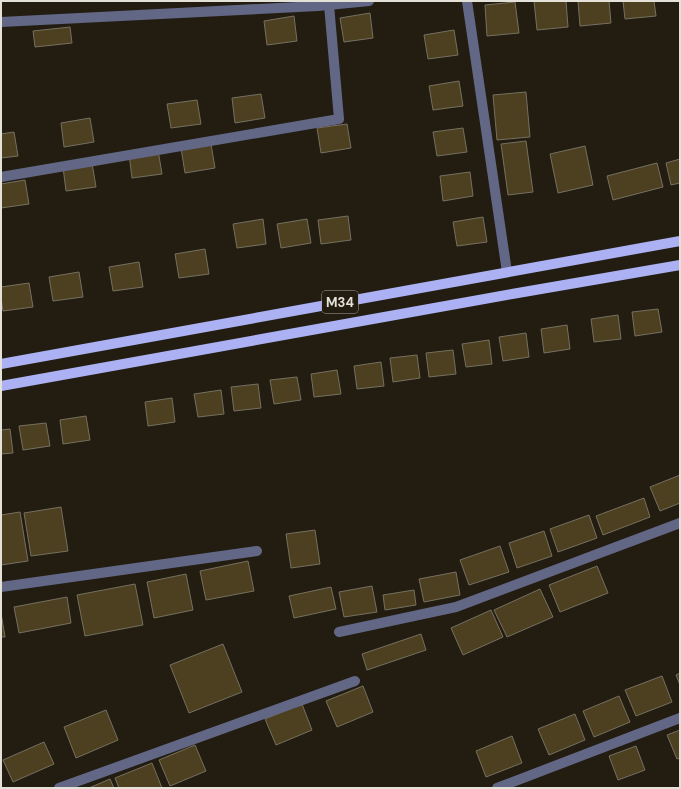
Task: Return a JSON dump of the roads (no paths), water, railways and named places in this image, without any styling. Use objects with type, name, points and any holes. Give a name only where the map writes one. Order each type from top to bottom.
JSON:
[{"type":"main road","name":"M34","points":[[1,364],[680,242]]},
{"type":"main road","name":"M34","points":[[1,386],[680,265]]},
{"type":"street","points":[[1,22],[318,3],[329,5],[369,1]]},
{"type":"street","points":[[467,1],[507,272]]},
{"type":"street","points":[[1,177],[339,119],[329,5]]},
{"type":"street","points":[[338,632],[456,607],[680,523]]},
{"type":"street","points":[[1,587],[257,551]]},
{"type":"street","points":[[59,788],[355,681]]},
{"type":"street","points":[[497,788],[680,718]]}]
